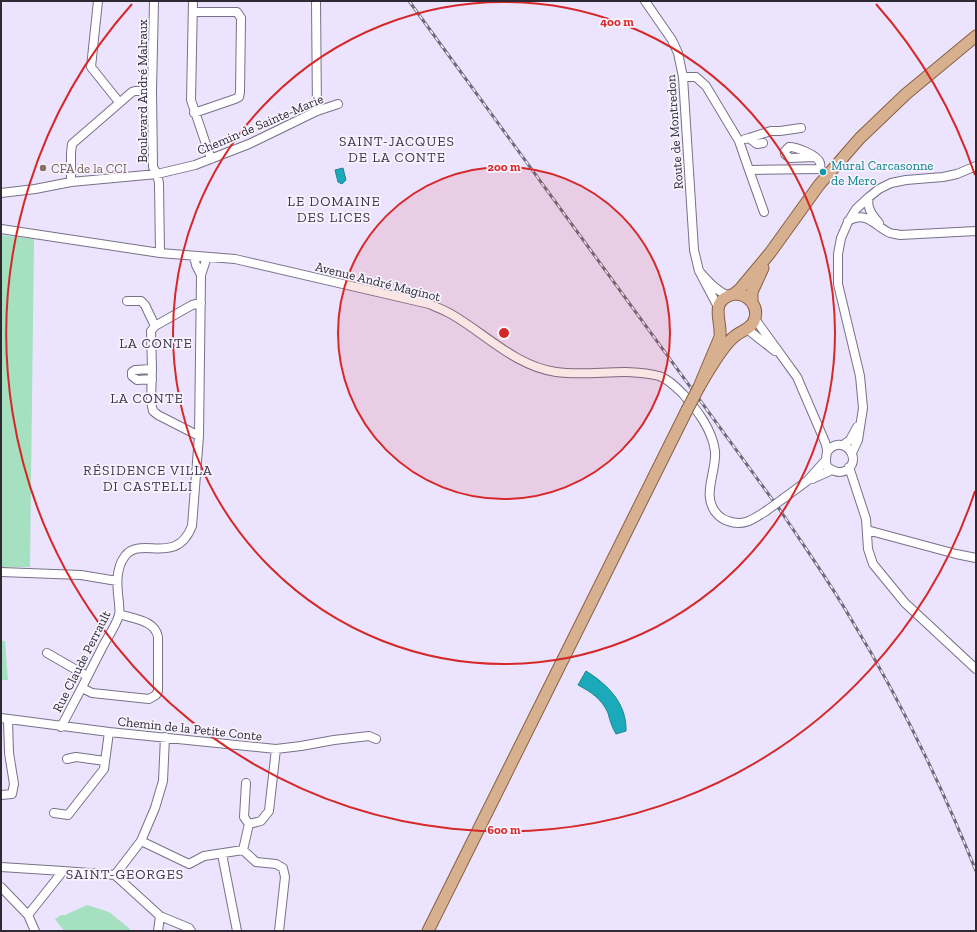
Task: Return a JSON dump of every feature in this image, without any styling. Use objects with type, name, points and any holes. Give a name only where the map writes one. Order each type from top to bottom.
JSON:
[{"type":"main road","points":[[428,931],[699,387],[720,337],[720,324],[717,313],[721,302],[740,289],[770,253],[819,185],[860,138],[906,94],[976,36]]},
{"type":"main road","points":[[752,303],[752,292],[770,253]]},
{"type":"main road","points":[[699,387],[715,360],[733,336],[743,331],[753,323],[755,319],[755,308],[752,303],[744,296],[731,295]]},
{"type":"main road","points":[[720,324],[729,331],[743,331]]},
{"type":"street","points":[[98,1],[91,67],[120,102]]},
{"type":"street","name":"Boulevard André Malraux","points":[[154,1],[152,91],[153,167],[157,174],[159,183],[160,253]]},
{"type":"street","points":[[193,1],[191,100],[194,113],[211,159]]},
{"type":"street","points":[[316,1],[317,111]]},
{"type":"street","name":"Route de Montredon","points":[[646,1],[672,40],[678,53],[683,77],[694,250],[700,271],[718,307]]},
{"type":"street","points":[[193,12],[237,12],[241,18],[239,97],[194,113]]},
{"type":"street","points":[[683,77],[696,77],[706,86],[738,141],[764,212]]},
{"type":"street","points":[[71,182],[70,153],[72,144],[120,102],[135,91],[152,91]]},
{"type":"street","name":"Chemin de Sainte-Marie","points":[[1,193],[35,189],[71,182],[157,174],[195,165],[249,144],[317,111],[338,104]]},
{"type":"street","points":[[738,141],[771,131],[801,128]]},
{"type":"street","points":[[750,138],[757,144],[763,143]]},
{"type":"street","points":[[749,170],[820,169],[820,161],[815,157]]},
{"type":"street","points":[[827,452],[833,446],[840,445],[850,440],[860,421],[863,408],[860,376],[838,284],[837,268],[841,238],[848,222],[859,206],[869,197],[891,183],[906,180],[943,177],[956,174],[976,166]]},
{"type":"street","points":[[869,197],[869,209]]},
{"type":"street","points":[[859,206],[869,209],[883,228]]},
{"type":"street","points":[[859,206],[861,214],[865,218],[890,232],[900,235],[976,231]]},
{"type":"street","points":[[848,222],[860,217],[865,218]]},
{"type":"street","name":"Avenue André Maginot","points":[[1,229],[160,253],[235,259],[276,268],[429,304],[451,314],[512,356],[531,365],[554,372],[570,374],[641,373],[660,377],[672,384],[683,394],[705,423],[711,436],[715,452],[710,487],[710,503],[715,511],[724,520],[737,524],[754,520],[808,481]]},
{"type":"street","points":[[194,256],[201,267]]},
{"type":"street","points":[[201,303],[192,305],[155,326],[151,331],[151,402],[154,411],[199,436],[201,303],[201,267],[206,256]]},
{"type":"street","points":[[700,271],[709,282],[722,293],[731,295]]},
{"type":"street","points":[[127,301],[140,301],[145,305],[155,326]]},
{"type":"street","points":[[755,319],[797,377],[825,442],[827,452],[825,461],[808,481]]},
{"type":"street","points":[[743,331],[783,357]]},
{"type":"street","points":[[152,369],[135,370],[132,372],[132,376],[137,380],[152,380]]},
{"type":"street","points":[[808,481],[836,471],[846,470],[849,467],[853,461],[852,453],[858,440],[860,421]]},
{"type":"street","points":[[817,423],[840,445],[847,447],[852,453]]},
{"type":"street","name":"Rue Claude Perrault","points":[[61,726],[119,614],[117,582],[120,566],[124,557],[128,552],[135,549],[167,548],[177,546],[188,536],[192,526],[199,436]]},
{"type":"street","points":[[825,461],[829,468],[847,479],[859,497]]},
{"type":"street","points":[[849,467],[863,508],[867,530],[868,549],[873,564],[905,603],[976,669]]},
{"type":"street","points":[[867,530],[976,558]]},
{"type":"street","points":[[1,572],[81,574],[117,582]]},
{"type":"street","points":[[82,688],[92,693],[149,699],[156,695],[158,691],[157,632],[148,623],[119,614]]},
{"type":"street","points":[[47,653],[87,676]]},
{"type":"street","points":[[1,796],[12,794],[14,784],[4,719]]},
{"type":"street","name":"Chemin de la Petite Conte","points":[[4,719],[109,732],[276,749],[369,736],[376,739]]},
{"type":"street","points":[[54,814],[68,815],[104,769],[109,732]]},
{"type":"street","points":[[114,875],[141,842],[155,808],[164,781],[165,737]]},
{"type":"street","points":[[250,824],[261,821],[269,811],[276,749]]},
{"type":"street","points":[[67,759],[76,757],[105,761]]},
{"type":"street","points":[[246,783],[244,817],[250,824]]},
{"type":"street","points":[[243,850],[250,824]]},
{"type":"street","points":[[141,842],[189,864],[201,857],[243,850]]},
{"type":"street","points":[[243,850],[256,862],[276,864],[283,868],[285,877],[279,931]]},
{"type":"street","points":[[222,854],[238,931]]},
{"type":"street","points":[[1,867],[114,875],[160,916],[189,928],[191,931]]},
{"type":"street","points":[[28,915],[63,871]]},
{"type":"street","points":[[1,887],[28,915],[35,931]]},
{"type":"street","points":[[158,931],[160,916]]},
{"type":"green space","points":[[1,235],[34,239],[30,567],[1,567]]},
{"type":"green space","points":[[1,641],[5,641],[8,680],[1,680]]},
{"type":"green space","points":[[87,905],[109,912],[130,929],[130,931],[64,931],[55,919],[61,915],[65,915]]},
{"type":"water","points":[[343,168],[346,180],[342,184],[338,182],[335,170]]},
{"type":"water","points":[[586,671],[608,688],[614,695],[623,712],[626,731],[616,734],[603,704],[592,693],[578,685]]},
{"type":"railway","points":[[409,1],[780,510],[825,577],[869,649],[919,742],[949,806],[976,871]]},
{"type":"place","name":"CFA de la CCI","points":[[43,168]]},
{"type":"place","name":"Mural Carcasonne de Mero","points":[[823,172]]},
{"type":"district","name":"SAINT-JACQUES DE LA CONTE","points":[[397,150]]},
{"type":"district","name":"LE DOMAINE DES LICES","points":[[334,210]]},
{"type":"district","name":"LA CONTE","points":[[156,343]]},
{"type":"district","name":"LA CONTE","points":[[147,398]]},
{"type":"district","name":"RÉSIDENCE VILLA DI CASTELLI","points":[[148,478]]},
{"type":"district","name":"SAINT-GEORGES","points":[[125,874]]}]
